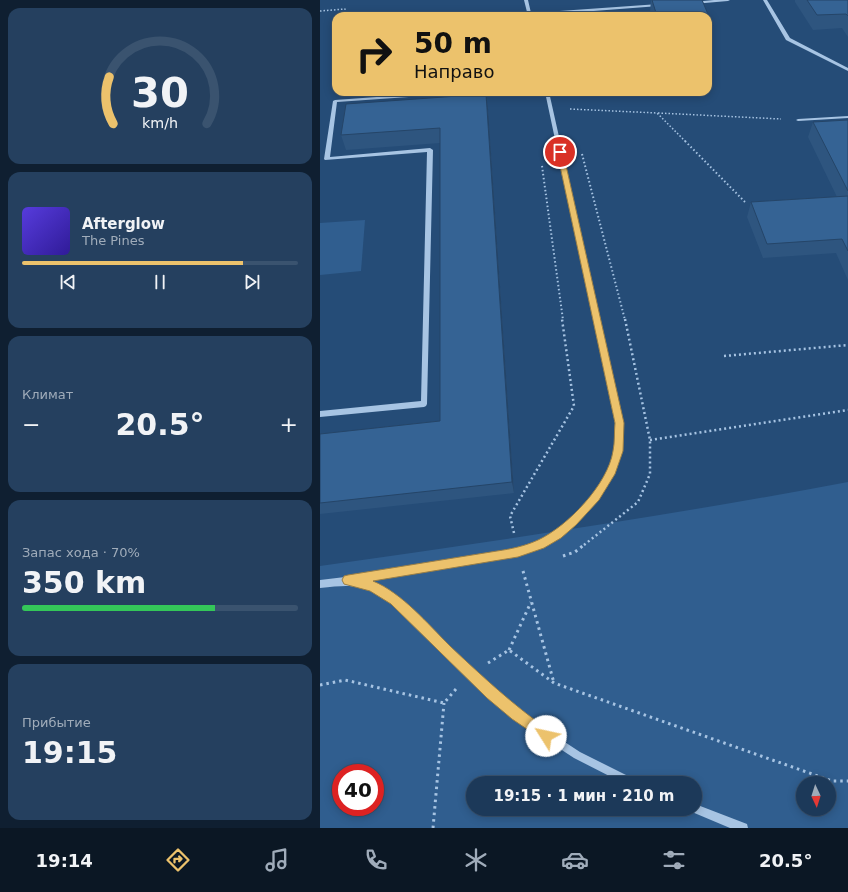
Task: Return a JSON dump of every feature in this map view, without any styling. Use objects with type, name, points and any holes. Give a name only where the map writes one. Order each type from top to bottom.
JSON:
[{"type":"street","points":[[526,0],[529,12]]},
{"type":"street","points":[[691,3],[728,0]]},
{"type":"street","points":[[765,0],[788,39],[848,70]]},
{"type":"street","points":[[568,12],[668,4]]},
{"type":"street","points":[[327,159],[335,101],[408,96]]},
{"type":"street","points":[[320,584],[452,565],[518,552],[541,544],[558,534],[585,509],[596,497],[612,471],[619,442],[619,423],[548,96]]},
{"type":"street","points":[[798,120],[848,117]]},
{"type":"street","points":[[320,159],[430,150],[424,404],[320,414]]},
{"type":"street","points":[[348,580],[361,582],[374,587],[395,600],[491,694],[516,715],[577,755],[619,776]]},
{"type":"street","points":[[702,812],[743,828]]},
{"type":"path","points":[[320,10],[345,9],[345,12]]},
{"type":"path","points":[[570,109],[798,120]]},
{"type":"path","points":[[658,113],[746,203]]},
{"type":"path","points":[[518,552],[510,516],[574,406],[541,162]]},
{"type":"path","points":[[724,356],[848,345]]},
{"type":"path","points":[[650,440],[848,410]]},
{"type":"path","points":[[433,828],[444,702],[471,673],[509,650],[532,601]]},
{"type":"path","points":[[509,650],[554,683],[832,781],[848,781]]},
{"type":"path","points":[[320,685],[345,680],[444,702]]},
{"type":"shaded area","points":[[365,220],[361,271],[320,275],[320,223]]},
{"type":"shaded area","points":[[848,482],[848,828],[320,828],[320,566],[716,506]]},
{"type":"building","points":[[652,0],[702,0],[707,12],[656,12]]},
{"type":"building","points":[[807,0],[848,0],[848,16],[846,14],[817,15]]},
{"type":"building","points":[[458,96],[486,96],[512,482],[320,503],[320,434],[440,421],[440,128],[341,135],[346,104]]},
{"type":"building","points":[[848,120],[848,191],[813,122]]},
{"type":"building","points":[[848,196],[848,251],[842,239],[767,244],[751,202]]},
{"type":"route","points":[[546,736],[516,715],[491,694],[395,600],[374,587],[361,582],[348,580],[452,565],[518,552],[541,544],[558,534],[573,522],[596,497],[612,471],[618,451],[620,434],[619,423],[560,152]]}]
